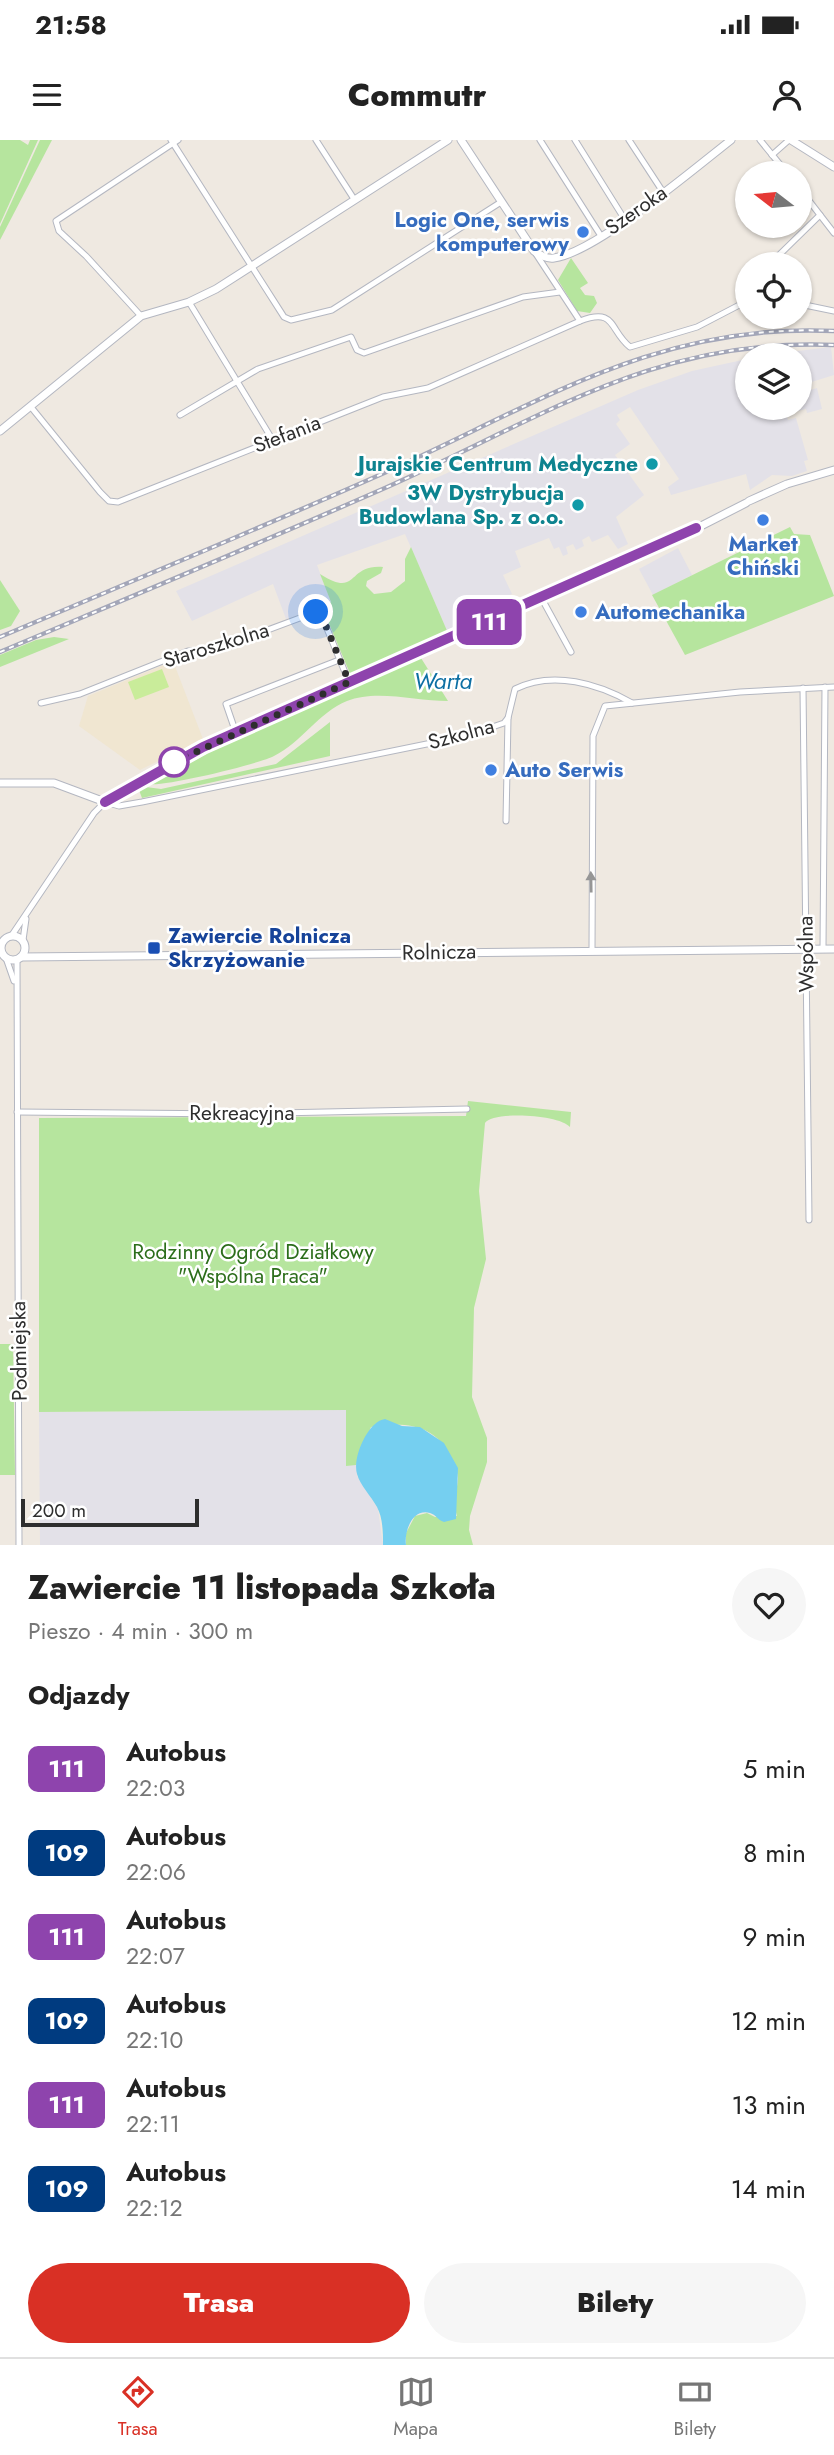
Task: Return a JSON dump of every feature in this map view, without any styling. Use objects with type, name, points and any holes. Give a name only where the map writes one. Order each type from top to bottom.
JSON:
[{"type":"street","points":[[316,140],[355,199]]},
{"type":"street","points":[[0,431],[141,316],[189,302],[251,267],[448,140]]},
{"type":"street","points":[[461,140],[580,321],[597,316],[607,318],[626,344],[633,348],[697,327],[735,308]]},
{"type":"street","points":[[540,140],[601,236]]},
{"type":"street","points":[[575,140],[625,220]]},
{"type":"street","points":[[629,140],[663,192]]},
{"type":"street","name":"Szeroka","points":[[534,251],[546,258],[558,257],[601,236],[731,140]]},
{"type":"street","points":[[760,140],[777,161]]},
{"type":"street","points":[[772,155],[790,140],[834,167]]},
{"type":"street","points":[[141,316],[86,256],[58,231],[56,221],[174,141],[286,319],[332,310],[501,202]]},
{"type":"street","points":[[812,205],[834,233]]},
{"type":"street","points":[[782,252],[820,215]]},
{"type":"street","points":[[180,415],[237,380],[276,362],[351,337],[357,350],[364,354],[523,297],[560,292]]},
{"type":"street","points":[[189,302],[272,439]]},
{"type":"street","points":[[812,305],[834,310]]},
{"type":"street","name":"Stefania","points":[[31,407],[100,492],[115,503],[383,397],[428,388],[580,321]]},
{"type":"street","points":[[27,916],[24,944],[19,958],[3,957],[0,946],[4,939],[12,935],[27,916],[91,817],[105,802],[131,786],[236,733],[542,599],[787,484],[834,470]]},
{"type":"street","points":[[542,599],[571,652]]},
{"type":"street","name":"Staroszkolna","points":[[41,703],[80,694],[181,653],[214,650],[316,612],[321,614],[349,682]]},
{"type":"street","points":[[236,733],[226,704],[339,660]]},
{"type":"street","name":"Szkolna","points":[[105,802],[117,806],[131,804],[466,736],[508,718],[515,689],[537,682],[587,682],[601,685],[632,703]]},
{"type":"street","points":[[823,948],[825,687]]},
{"type":"street","points":[[592,950],[593,736],[605,706],[834,687]]},
{"type":"street","name":"Wspólna","points":[[803,688],[809,1220]]},
{"type":"street","points":[[506,821],[508,718]]},
{"type":"street","points":[[0,783],[54,783],[105,802]]},
{"type":"street","points":[[131,786],[131,804]]},
{"type":"street","points":[[12,935],[24,944]]},
{"type":"street","name":"Rolnicza","points":[[24,944],[45,957]]},
{"type":"street","name":"Rolnicza","points":[[19,958],[834,948]]},
{"type":"street","name":"Podmiejska","points":[[3,957],[16,988]]},
{"type":"street","name":"Podmiejska","points":[[19,958],[16,988],[19,1545]]},
{"type":"street","name":"Rekreacyjna","points":[[17,1112],[235,1114],[467,1109]]},
{"type":"shaded area","points":[[831,347],[834,375],[812,382],[812,349]]},
{"type":"shaded area","points":[[735,362],[735,420],[797,420],[808,460],[804,461],[807,471],[792,476],[772,475],[750,490],[746,474],[671,495],[668,487],[679,479],[630,407],[617,415],[620,420],[616,424],[630,444],[615,455],[644,495],[616,517],[628,544],[618,549],[608,535],[592,542],[589,536],[582,540],[584,546],[576,550],[573,544],[566,547],[568,554],[563,556],[559,547],[554,549],[549,538],[515,551],[521,567],[503,575],[512,594],[495,602],[499,612],[448,633],[405,534],[317,565],[331,603],[286,619],[273,584],[192,621],[176,591],[638,390],[692,371]]},
{"type":"shaded area","points":[[817,388],[822,409],[812,412],[812,390]]},
{"type":"shaded area","points":[[678,548],[692,575],[653,595],[639,569]]},
{"type":"shaded area","points":[[173,661],[203,739],[140,770],[79,726],[88,696]]},
{"type":"shaded area","points":[[346,1410],[346,1465],[356,1465],[357,1476],[378,1509],[383,1545],[40,1545],[39,1412]]},
{"type":"green space","points":[[0,140],[20,140],[28,145],[30,140],[38,140],[0,224]]},
{"type":"green space","points":[[40,140],[52,140],[0,240],[0,227]]},
{"type":"green space","points":[[571,258],[588,283],[580,288],[585,295],[594,296],[597,303],[590,313],[577,311],[558,280]]},
{"type":"green space","points":[[790,527],[794,534],[810,535],[834,596],[685,655],[652,595]]},
{"type":"green space","points":[[411,547],[448,633],[351,676],[322,607],[331,602],[320,574],[341,583],[347,582],[363,570],[383,567],[381,573],[367,581],[366,586],[374,594],[391,592],[405,581],[405,559]]},
{"type":"green space","points":[[0,580],[20,611],[11,626],[0,630]]},
{"type":"green space","points":[[54,637],[69,639],[0,667],[0,655],[36,640]]},
{"type":"green space","points":[[421,658],[448,701],[371,696],[347,701],[328,712],[274,756],[211,774],[149,784],[212,751]]},
{"type":"green space","points":[[162,669],[169,687],[135,700],[128,682]]},
{"type":"green space","points":[[330,722],[330,756],[142,798],[139,790],[146,787],[161,789],[276,764]]},
{"type":"green space","name":"Rodzinny Ogród Działkowy \"Wspólna Praca\"","points":[[468,1101],[571,1112],[570,1127],[553,1119],[526,1116],[500,1117],[485,1123],[479,1191],[486,1259],[474,1308],[472,1397],[487,1438],[487,1462],[470,1516],[469,1530],[473,1545],[406,1545],[406,1533],[415,1516],[427,1513],[435,1517],[457,1516],[455,1502],[458,1478],[455,1468],[444,1446],[436,1437],[417,1427],[371,1427],[356,1465],[346,1466],[346,1410],[39,1412],[39,1118],[466,1116]]},
{"type":"green space","points":[[0,1344],[13,1344],[15,1475],[0,1475]]},
{"type":"water","points":[[385,1419],[402,1426],[420,1427],[444,1443],[458,1468],[456,1519],[444,1522],[430,1513],[418,1514],[410,1522],[406,1545],[383,1545],[379,1511],[357,1474],[359,1450],[367,1433],[379,1421]]},
{"type":"railway","points":[[0,637],[375,477],[596,375],[651,355],[708,340],[769,332],[834,331]]},
{"type":"railway","points":[[0,652],[385,488],[548,410],[601,388],[654,369],[710,354],[770,346],[834,345]]},
{"type":"bus line","name":"111","points":[[105,802],[203,747],[542,599],[696,528]]},
{"type":"place","name":"Logic One, serwis komputerowy","points":[[583,232]]},
{"type":"place","name":"Jurajskie Centrum Medyczne","points":[[652,464]]},
{"type":"place","name":"3W Dystrybucja Budowlana Sp. z o.o.","points":[[578,505]]},
{"type":"place","name":"Market Chiński","points":[[763,520]]},
{"type":"place","name":"Automechanika","points":[[581,612]]},
{"type":"place","name":"Auto Serwis","points":[[491,770]]},
{"type":"place","name":"Zawiercie Rolnicza Skrzyżowanie","points":[[154,948]]},
{"type":"route","points":[[174,762],[349,682],[321,614],[316,612]]},
{"type":"water label","name":"Warta","points":[[443,681]]}]
